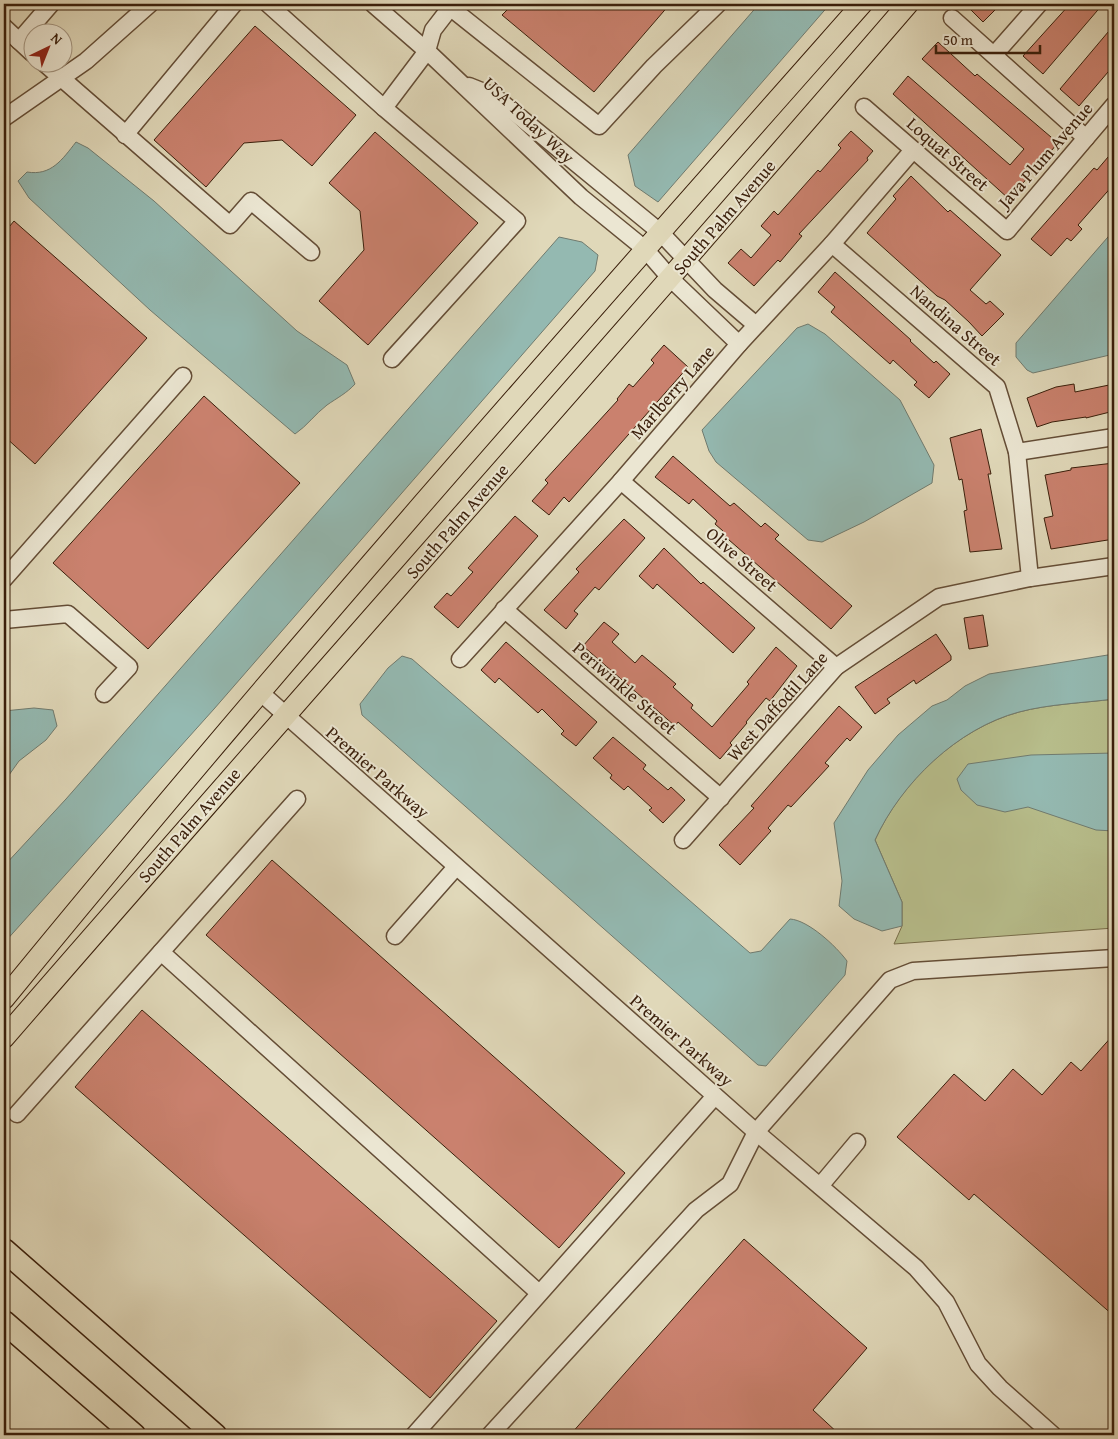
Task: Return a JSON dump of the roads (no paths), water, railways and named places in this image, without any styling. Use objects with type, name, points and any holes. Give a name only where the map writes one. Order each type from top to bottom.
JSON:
[{"type":"highway","points":[[4,1250],[215,1435]]},
{"type":"highway","points":[[4,1322],[134,1435]]},
{"type":"main road","name":"South Palm Avenue","points":[[4,999],[153,817],[645,249],[862,4]]},
{"type":"main road","name":"South Palm Avenue","points":[[4,1038],[671,279],[908,4]]},
{"type":"street","points":[[19,41],[51,4]]},
{"type":"street","points":[[4,118],[86,61],[150,4]]},
{"type":"street","points":[[124,135],[234,4]]},
{"type":"street","points":[[268,4],[384,108],[518,221],[392,360]]},
{"type":"street","name":"USA Today Way","points":[[373,4],[427,51],[581,197],[645,249],[671,279],[739,344]]},
{"type":"street","points":[[384,108],[427,51],[432,30],[450,5],[599,126],[654,66],[718,4]]},
{"type":"street","points":[[994,55],[1039,4]]},
{"type":"street","points":[[952,18],[1086,138]]},
{"type":"street","points":[[4,27],[22,44]]},
{"type":"street","points":[[54,72],[124,135],[230,225],[251,201],[311,252]]},
{"type":"street","name":"USA Today Way","points":[[462,84],[494,96],[660,232],[716,290],[756,325]]},
{"type":"street","name":"Java Plum Avenue","points":[[1007,231],[1114,105]]},
{"type":"street","name":"Loquat Street","points":[[864,107],[1007,231]]},
{"type":"street","name":"Marlberry Lane","points":[[460,659],[621,481],[756,325],[832,244],[913,150]]},
{"type":"street","name":"Nandina Street","points":[[832,244],[997,387],[1017,452],[1030,578]]},
{"type":"street","points":[[4,579],[182,376]]},
{"type":"street","points":[[1017,452],[1114,437]]},
{"type":"street","name":"Olive Street","points":[[621,481],[836,668]]},
{"type":"street","name":"West Daffodil Lane","points":[[683,840],[836,668],[939,597],[1030,578],[1114,566]]},
{"type":"street","name":"Periwinkle Street","points":[[504,609],[721,798]]},
{"type":"street","points":[[4,620],[68,614],[129,667],[104,694]]},
{"type":"street","name":"Premier Parkway","points":[[261,693],[756,1132],[916,1268],[946,1302],[978,1364],[1000,1388],[1053,1435]]},
{"type":"street","points":[[17,1114],[297,799]]},
{"type":"street","points":[[395,936],[456,867]]},
{"type":"street","points":[[161,952],[539,1292]]},
{"type":"street","points":[[490,1435],[696,1210],[730,1184],[756,1132],[890,980],[913,971],[1114,958]]},
{"type":"street","points":[[414,1435],[715,1096]]},
{"type":"street","points":[[820,1186],[856,1142]]},
{"type":"water","points":[[759,4],[830,4],[658,202],[635,186],[628,155]]},
{"type":"water","points":[[76,142],[88,148],[154,201],[297,331],[347,365],[355,384],[327,405],[295,434],[150,310],[29,198],[18,181],[27,172],[43,172],[55,165]]},
{"type":"water","points":[[1114,230],[1114,354],[1033,373],[1027,370],[1016,357],[1016,343]]},
{"type":"water","points":[[559,237],[582,242],[598,255],[595,271],[214,709],[4,943],[4,866],[66,799]]},
{"type":"water","points":[[808,324],[825,334],[900,400],[934,465],[932,483],[864,522],[822,542],[808,540],[716,462],[709,451],[702,430],[797,328]]},
{"type":"water","points":[[1114,654],[1114,699],[1042,707],[996,720],[974,731],[953,745],[916,779],[900,798],[875,840],[902,902],[902,926],[882,931],[854,919],[839,906],[842,881],[834,823],[868,770],[898,735],[932,706],[947,700],[965,686],[989,674]]},
{"type":"water","points":[[402,656],[412,659],[750,953],[761,951],[790,919],[797,920],[813,929],[829,941],[842,955],[847,961],[845,975],[766,1066],[758,1065],[362,715],[360,704],[388,668]]},
{"type":"water","points":[[34,708],[53,710],[57,726],[46,740],[19,761],[4,782],[4,711]]},
{"type":"water","points":[[1114,753],[1114,831],[1096,830],[1028,807],[1005,812],[977,805],[961,790],[957,779],[968,764],[1031,755]]}]
